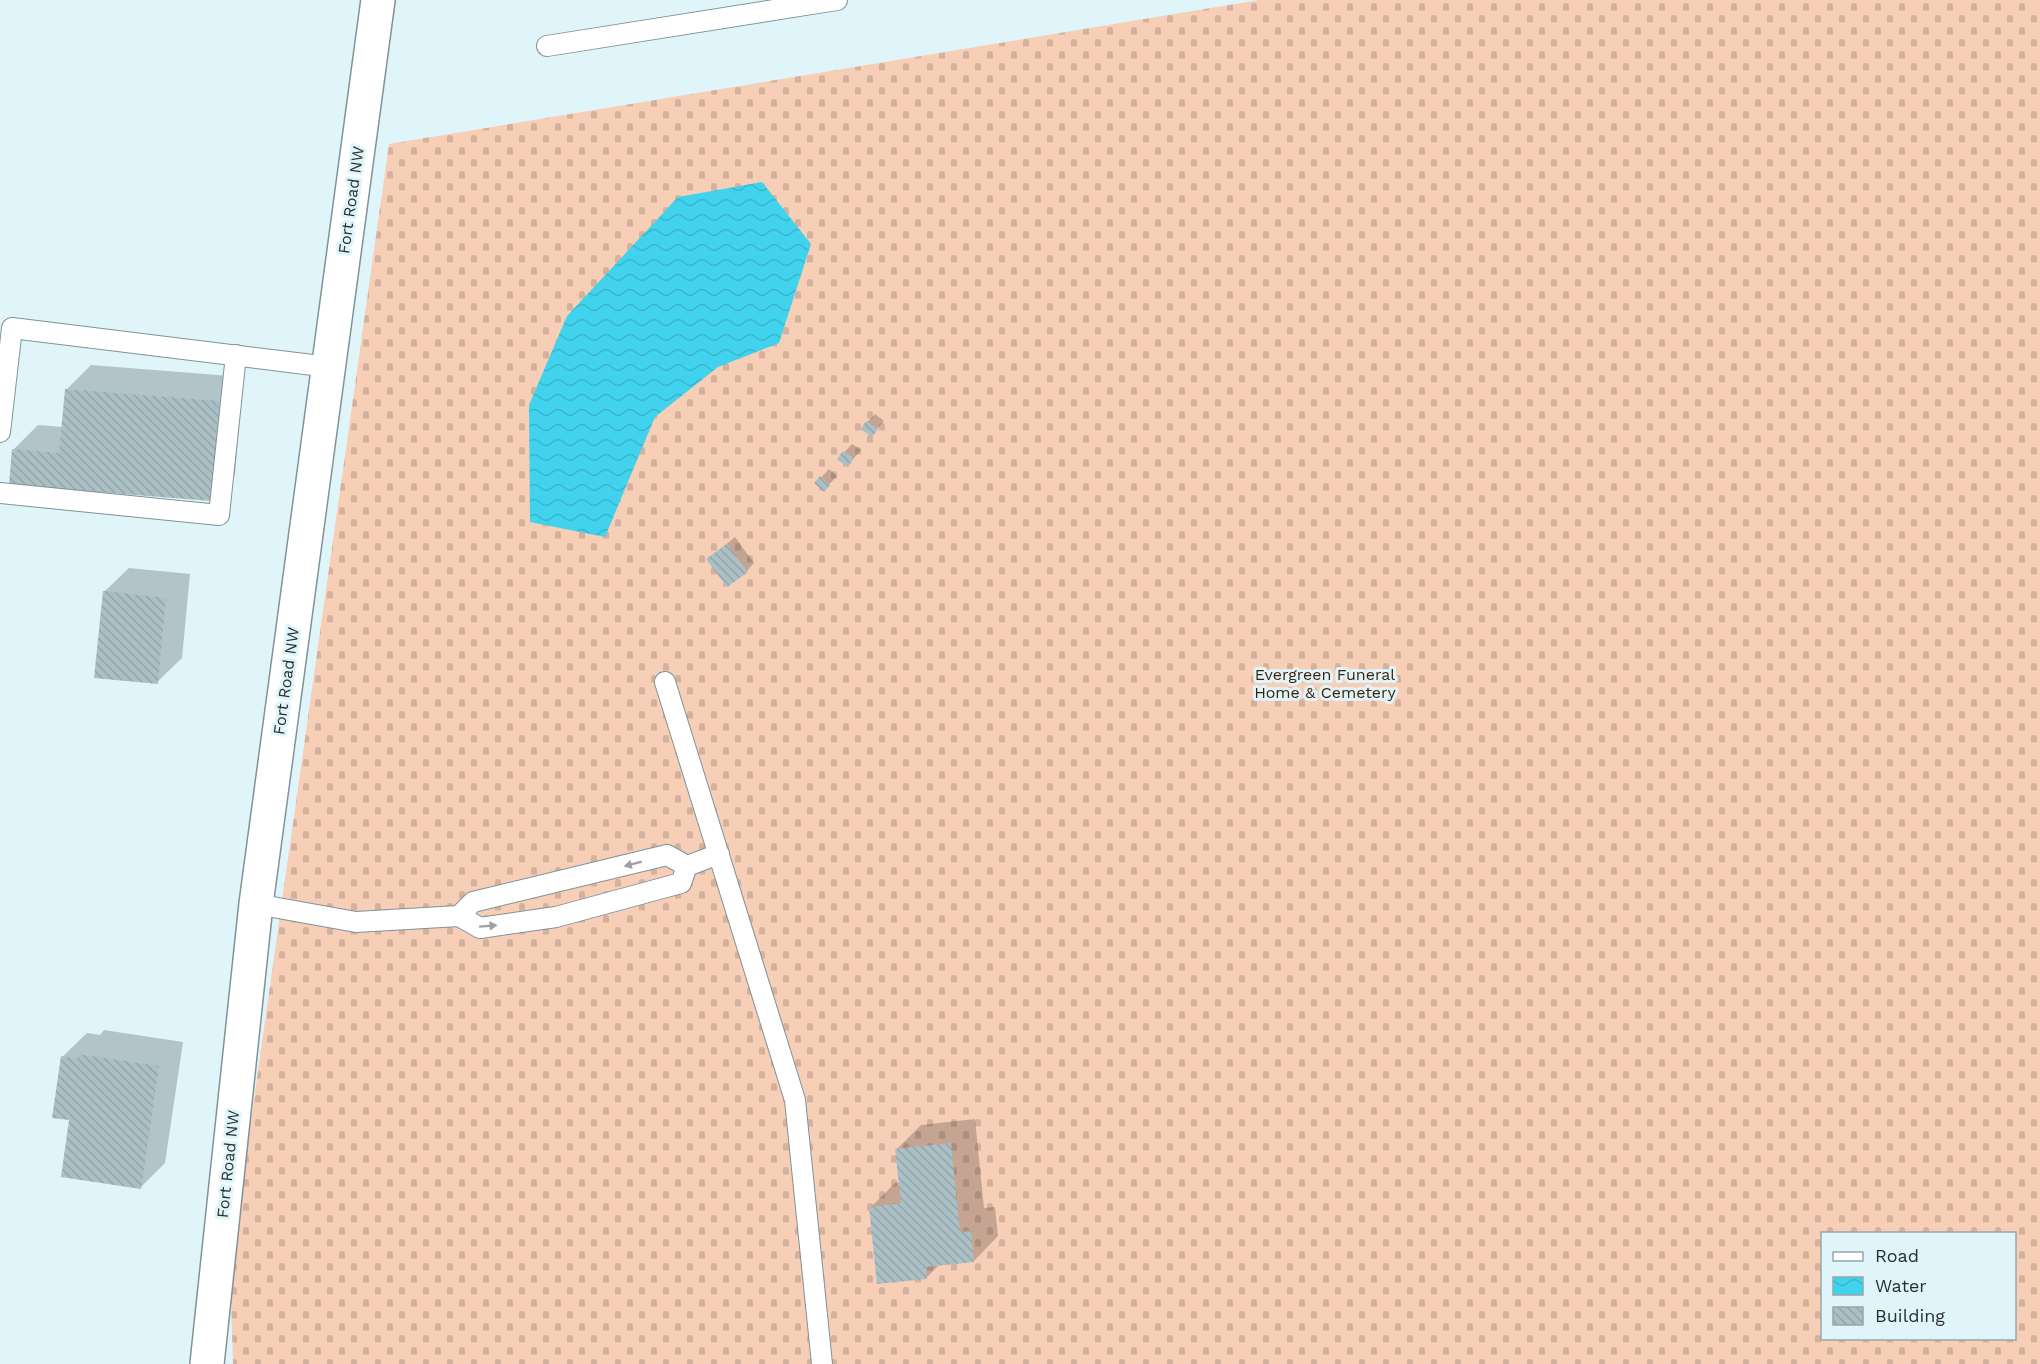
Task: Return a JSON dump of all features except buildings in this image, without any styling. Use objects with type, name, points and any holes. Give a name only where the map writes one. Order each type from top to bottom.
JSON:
[{"type":"street","name":"Fort Road NW","points":[[207,1364],[256,904],[378,0]]},
{"type":"lane","points":[[548,46],[837,0]]},
{"type":"lane","points":[[0,432],[12,328],[329,367]]},
{"type":"lane","points":[[0,493],[219,515],[236,355]]},
{"type":"lane","points":[[664,682],[795,1100],[822,1364]]},
{"type":"lane","points":[[459,916],[473,903],[667,855],[687,866],[719,854]]},
{"type":"lane","points":[[256,904],[356,922],[459,916],[480,928],[555,917],[681,883],[687,866]]},
{"type":"green space","name":"Evergreen Funeral Home & Cemetery","points":[[1259,0],[2040,0],[2040,1364],[233,1364],[230,1269],[389,144]]},
{"type":"water","points":[[762,182],[811,244],[779,343],[718,367],[655,417],[605,537],[530,522],[529,405],[567,316],[678,197]]}]
